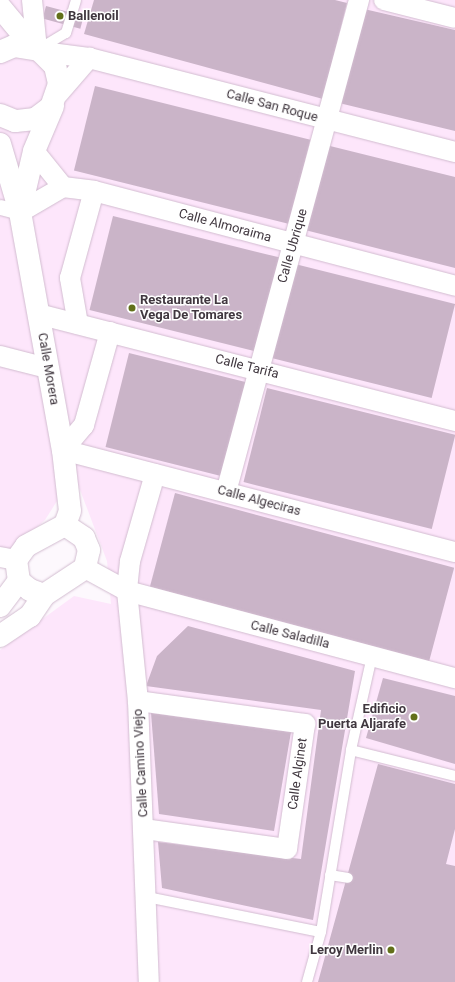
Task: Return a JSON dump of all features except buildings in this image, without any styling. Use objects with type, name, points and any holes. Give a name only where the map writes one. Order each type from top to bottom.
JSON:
[{"type":"street","points":[[32,0],[38,50]]},
{"type":"street","name":"Calle Ubrique","points":[[226,492],[328,121],[359,0]]},
{"type":"street","points":[[384,0],[455,18]]},
{"type":"street","points":[[0,7],[57,71],[57,96]]},
{"type":"street","points":[[0,52],[14,46],[38,50]]},
{"type":"street","name":"Calle San Roque","points":[[38,50],[89,58],[328,121],[455,152]]},
{"type":"street","points":[[0,115],[14,122],[35,119],[57,96],[89,58]]},
{"type":"street","name":"Calle Morera","points":[[10,209],[57,96]]},
{"type":"street","name":"Calle Morera","points":[[0,144],[10,209],[38,314],[63,450],[70,511],[65,525]]},
{"type":"street","points":[[10,209],[63,187],[34,151]]},
{"type":"street","name":"Calle Almoraima","points":[[63,187],[94,191],[455,286]]},
{"type":"street","points":[[78,324],[70,278],[94,191]]},
{"type":"street","name":"Calle Tarifa","points":[[38,314],[455,421]]},
{"type":"street","points":[[63,450],[84,425],[110,332]]},
{"type":"street","points":[[0,356],[47,368]]},
{"type":"street","name":"Calle Algeciras","points":[[63,450],[455,552]]},
{"type":"street","name":"Calle Camino Viejo","points":[[149,982],[147,898],[138,701],[126,591],[130,561],[155,474]]},
{"type":"street","points":[[0,636],[30,616],[44,595],[85,568],[89,550],[84,538],[65,525],[26,546],[8,558],[19,581],[44,595]]},
{"type":"street","points":[[85,568],[126,591]]},
{"type":"street","points":[[0,606],[19,581]]},
{"type":"street","name":"Calle Saladilla","points":[[126,591],[455,678]]},
{"type":"street","name":"Calle Alginet","points":[[138,701],[305,724],[287,849],[144,829]]},
{"type":"lane","points":[[38,50],[66,33],[76,0]]},
{"type":"lane","points":[[307,982],[321,932],[351,750],[372,656]]},
{"type":"lane","points":[[351,750],[455,776]]},
{"type":"lane","points":[[330,875],[348,878]]},
{"type":"lane","points":[[147,898],[321,932]]},
{"type":"shaded area","points":[[0,0],[455,0],[455,982],[0,982],[0,650],[74,596],[111,604],[107,561],[74,474],[45,520],[0,560]]},
{"type":"place","name":"Ballenoil","points":[[60,16]]},
{"type":"place","name":"Restaurante La Vega De Tomares","points":[[132,308]]},
{"type":"place","name":"Edificio Puerta Aljarafe","points":[[414,717]]},
{"type":"place","name":"Leroy Merlin","points":[[391,950]]}]
